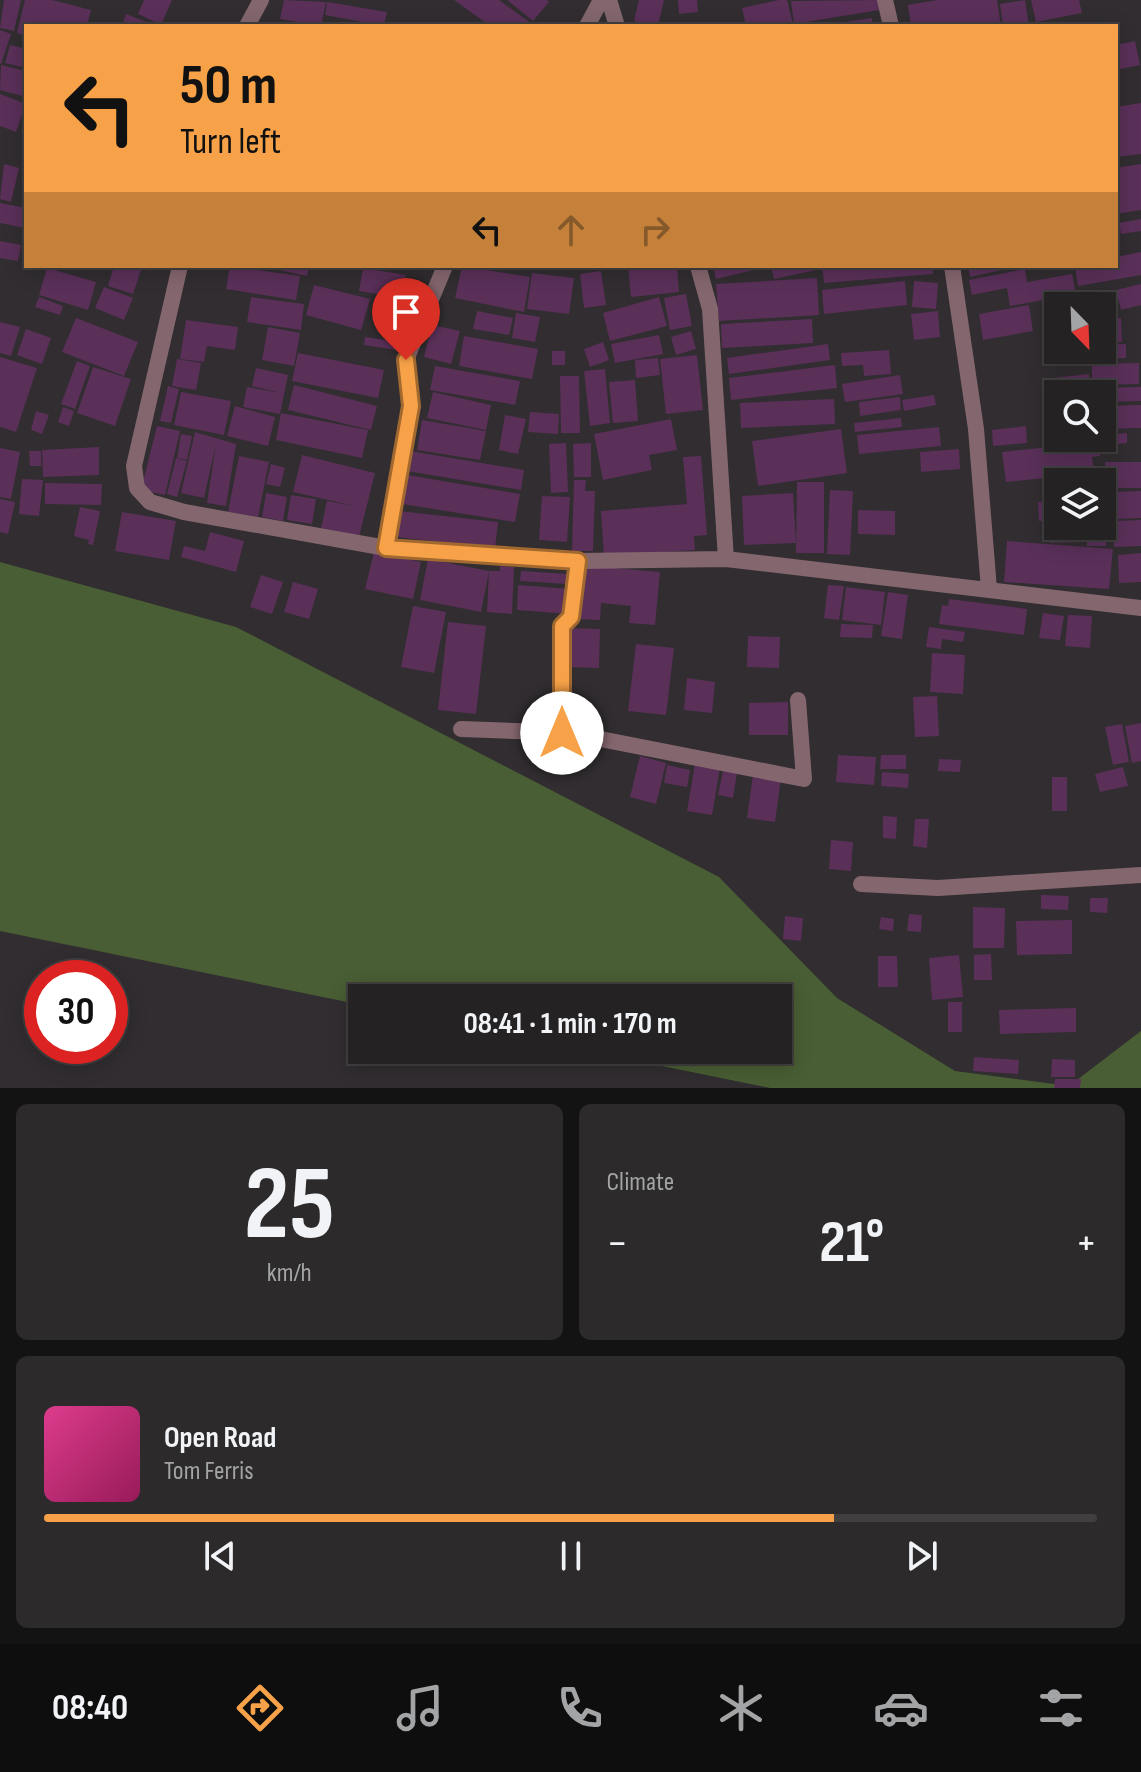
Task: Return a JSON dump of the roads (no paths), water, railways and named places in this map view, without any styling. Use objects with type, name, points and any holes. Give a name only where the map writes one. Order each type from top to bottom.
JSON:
[{"type":"street","points":[[248,24],[261,0]]},
{"type":"street","points":[[588,24],[601,0]]},
{"type":"street","points":[[609,0],[616,24]]},
{"type":"street","points":[[885,0],[891,24]]},
{"type":"street","points":[[180,268],[134,466],[137,488],[150,502],[184,512],[386,548],[578,561],[726,559],[1141,608]]},
{"type":"street","points":[[386,548],[411,406],[406,360],[444,268]]},
{"type":"street","points":[[699,268],[710,309],[726,559]]},
{"type":"street","points":[[952,268],[976,429],[989,589]]},
{"type":"street","points":[[562,733],[562,626],[571,617],[578,561]]},
{"type":"street","points":[[461,729],[562,733],[804,779],[798,700]]},
{"type":"street","points":[[861,884],[938,888],[1141,875]]}]
